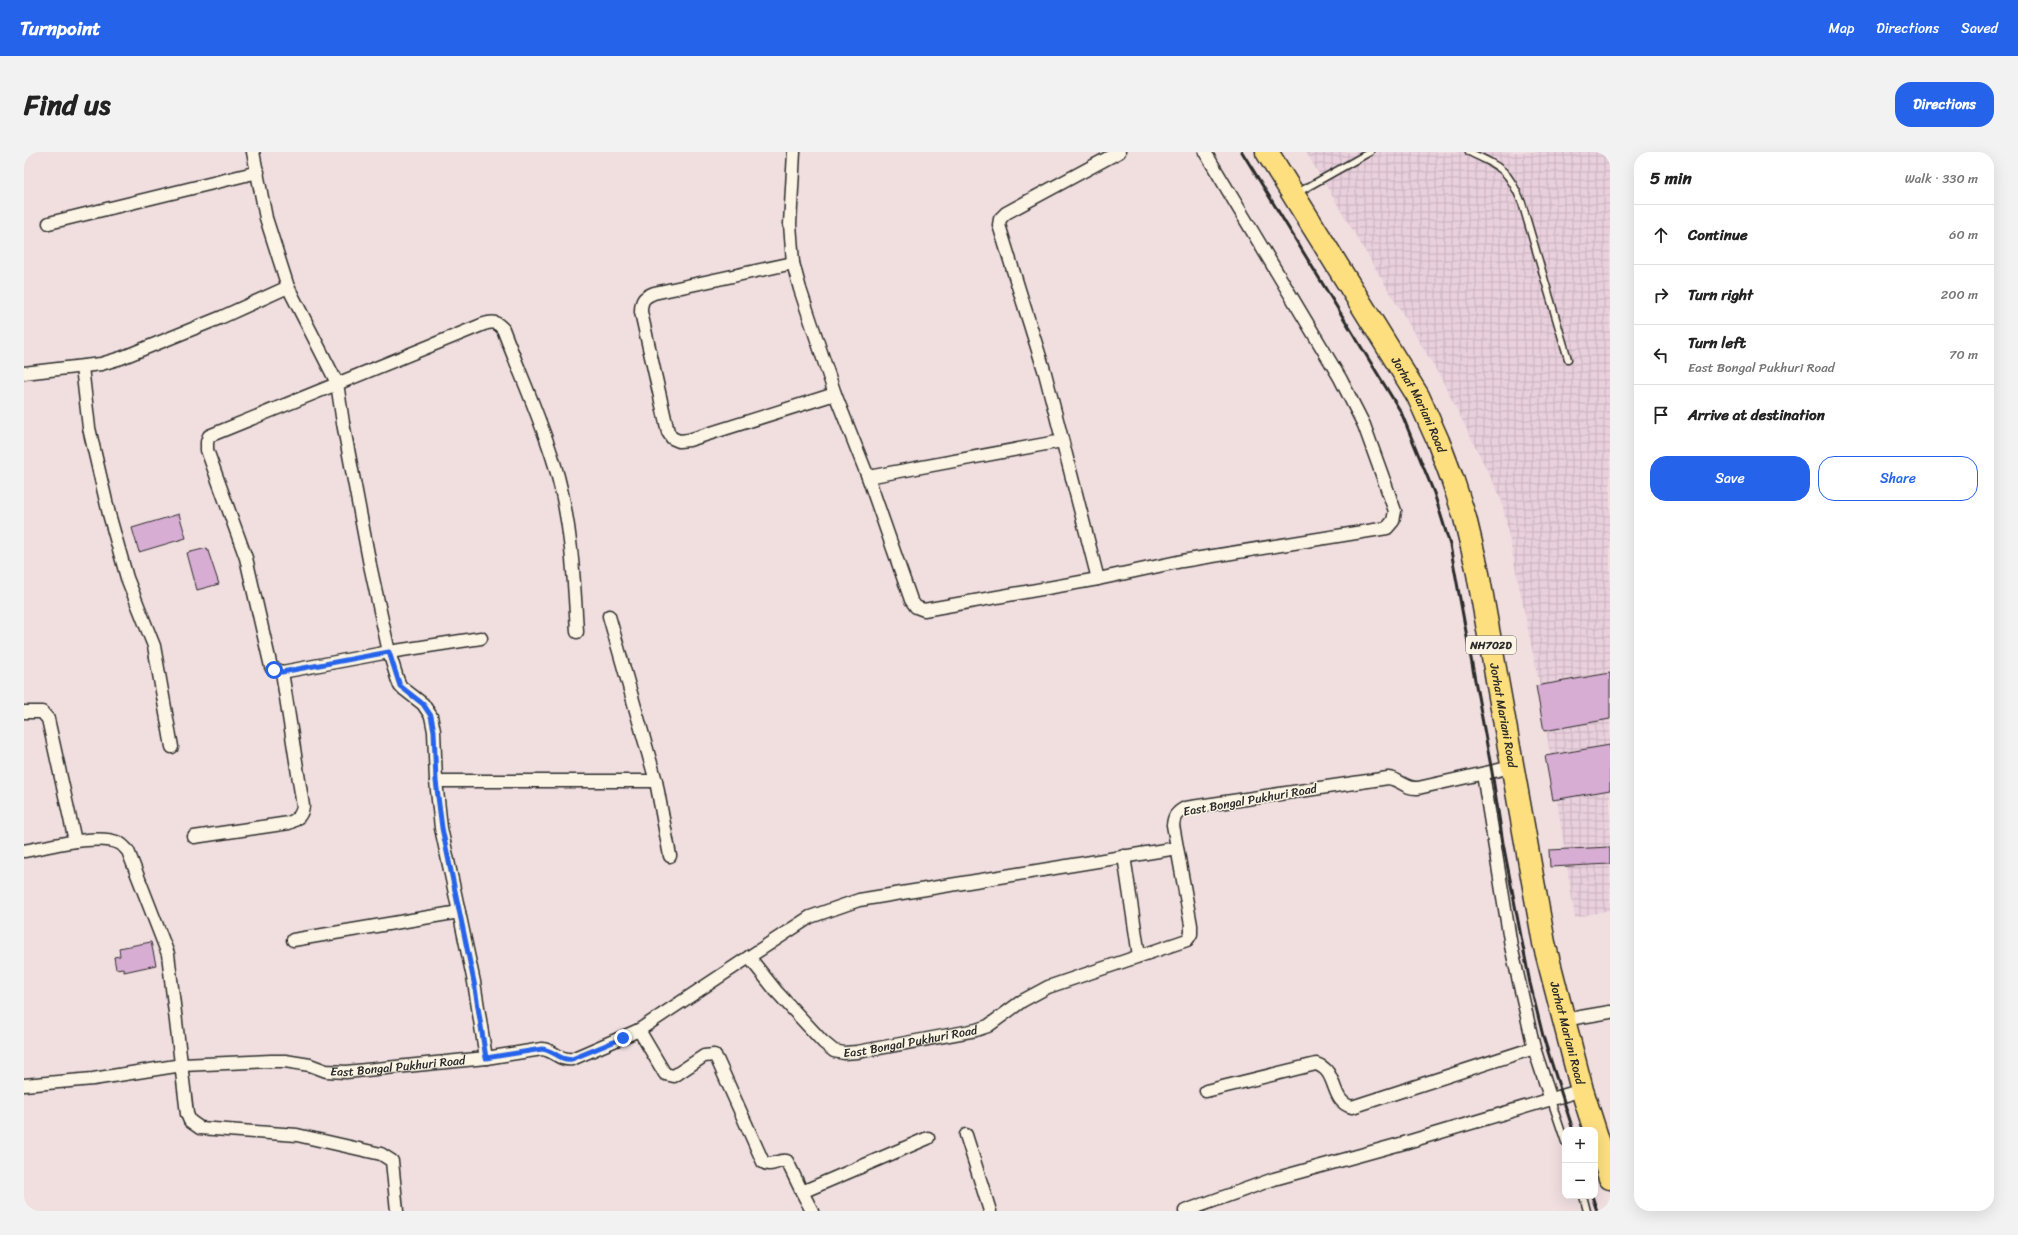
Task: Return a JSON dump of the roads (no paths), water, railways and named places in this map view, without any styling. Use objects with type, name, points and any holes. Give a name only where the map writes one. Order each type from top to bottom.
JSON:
[{"type":"highway","name":"Jorhat Mariani Road","points":[[1267,152],[1418,396],[1438,441],[1465,518],[1477,568],[1542,935],[1582,1090],[1610,1178]]},
{"type":"street","points":[[253,152],[266,218],[288,287],[337,383],[344,430],[389,652],[400,686],[423,704],[431,716],[434,731],[436,781],[442,828],[474,982],[486,1058]]},
{"type":"street","points":[[794,152],[790,224],[793,263],[800,290],[835,394],[868,477],[911,600],[916,607],[924,610],[937,609],[1182,562],[1387,528],[1394,516],[1395,511],[1393,500],[1377,457],[1352,399],[1205,152]]},
{"type":"street","points":[[1098,579],[1045,373],[999,225],[1000,219],[1006,213],[1119,152]]},
{"type":"street","points":[[49,223],[258,172]]},
{"type":"street","points":[[793,263],[654,293],[644,297],[641,303],[641,312],[668,432],[672,438],[679,441],[689,440],[835,394]]},
{"type":"street","points":[[24,373],[82,367],[101,364],[121,358],[288,287]]},
{"type":"street","points":[[481,638],[389,652],[282,672],[274,670],[269,663],[246,558],[207,450],[206,442],[209,436],[216,431],[484,324],[492,322],[498,324],[503,329],[555,466],[570,535],[576,632]]},
{"type":"street","points":[[82,367],[89,428],[127,578],[154,646],[172,746]]},
{"type":"street","points":[[868,477],[1062,441]]},
{"type":"street","points":[[609,616],[656,781],[670,856]]},
{"type":"street","points":[[194,837],[289,822],[297,820],[302,812],[303,806],[282,672]]},
{"type":"street","points":[[24,712],[42,712],[48,719],[75,842]]},
{"type":"street","name":"East Bongal Pukhuri Road","points":[[24,1086],[93,1079],[182,1065],[286,1061],[310,1065],[326,1071],[346,1072],[486,1058],[542,1049],[550,1050],[563,1060],[572,1059],[639,1030],[749,957],[776,991],[834,1051],[844,1053],[950,1035],[988,1026],[1022,1001],[1038,992],[1187,940],[1191,934],[1173,825],[1174,817],[1177,812],[1185,808],[1388,778],[1396,779],[1404,786],[1412,788],[1512,767]]},
{"type":"street","points":[[1483,774],[1511,946],[1534,1048],[1551,1100]]},
{"type":"street","points":[[436,781],[656,781]]},
{"type":"street","points":[[24,851],[75,842],[110,840],[120,843],[128,851],[168,954],[187,1114],[190,1121],[194,1125],[200,1128],[297,1135],[381,1154],[392,1161],[397,1211]]},
{"type":"street","points":[[749,957],[810,917],[859,900],[1177,848]]},
{"type":"street","points":[[1124,856],[1140,956]]},
{"type":"street","points":[[293,940],[459,912]]},
{"type":"street","points":[[1563,1020],[1610,1012]]},
{"type":"street","points":[[639,1030],[665,1074],[669,1076],[674,1076],[704,1056],[714,1055],[763,1162],[772,1165],[781,1161],[786,1161],[812,1211]]},
{"type":"street","points":[[1206,1092],[1316,1064],[1324,1066],[1330,1072],[1338,1098],[1344,1105],[1352,1107],[1534,1048]]},
{"type":"street","points":[[1185,1211],[1274,1179],[1404,1143],[1582,1090]]},
{"type":"street","points":[[966,1135],[990,1211]]},
{"type":"street","points":[[802,1192],[928,1138]]},
{"type":"lane","points":[[1294,194],[1370,152]]},
{"type":"lane","points":[[1469,152],[1492,163],[1505,172],[1513,182],[1522,203],[1568,359]]},
{"type":"lane","points":[[1551,1100],[1562,1133]]},
{"type":"lane","points":[[1583,1199],[1585,1210]]},
{"type":"railway","points":[[1242,152],[1401,412],[1434,493],[1450,545],[1492,772],[1503,843],[1530,983],[1543,1036],[1572,1127]]},
{"type":"railway","points":[[1593,1199],[1597,1211]]}]
